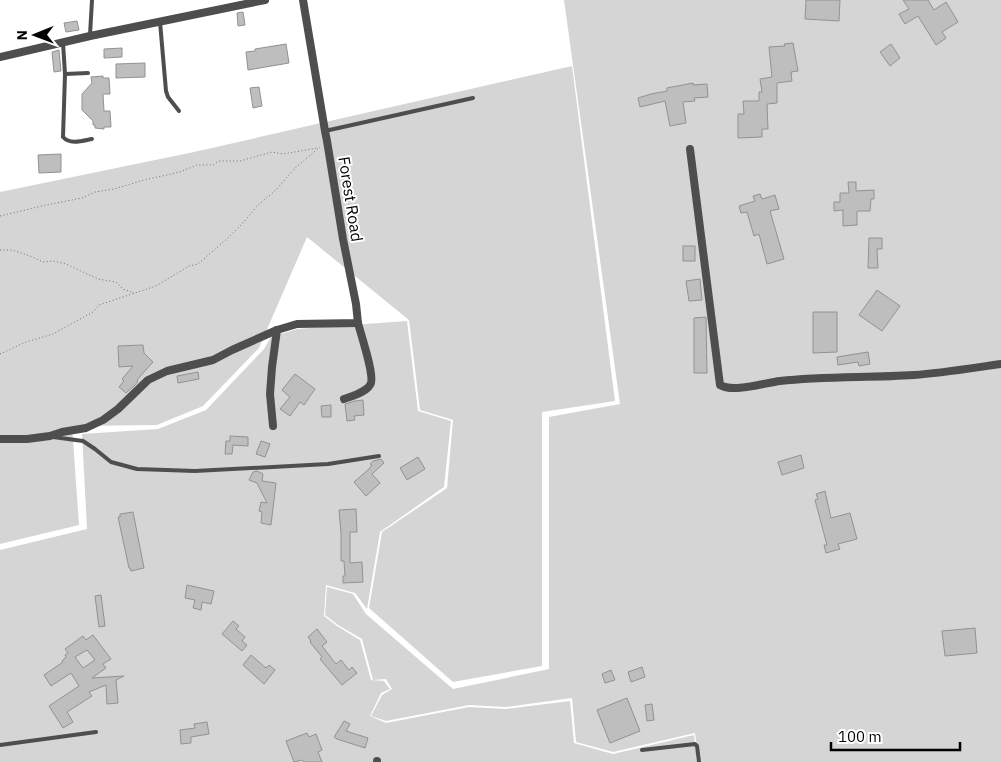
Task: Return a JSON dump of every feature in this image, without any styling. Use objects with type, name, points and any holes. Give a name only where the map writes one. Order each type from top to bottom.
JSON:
[{"type":"street","points":[[0,57],[90,36],[265,0]]},
{"type":"street","name":"Forest Road","points":[[303,0],[343,239],[358,323],[369,364],[371,383],[360,393],[344,399]]},
{"type":"street","points":[[690,150],[720,385],[724,388],[816,378],[915,375],[1001,364]]},
{"type":"street","points":[[0,439],[28,439],[86,428],[103,420],[118,409],[148,380],[167,371],[213,360],[277,330],[297,324],[358,323]]},
{"type":"street","points":[[273,426],[270,394],[277,330]]},
{"type":"lane","points":[[90,36],[92,0]]},
{"type":"lane","points":[[160,21],[166,91],[168,97],[179,111]]},
{"type":"lane","points":[[63,43],[65,74],[63,137],[71,142],[92,140]]},
{"type":"lane","points":[[65,74],[88,73]]},
{"type":"lane","points":[[325,131],[473,98]]},
{"type":"lane","points":[[50,436],[83,441],[111,462],[137,469],[195,471],[320,465],[379,456]]},
{"type":"lane","points":[[0,745],[96,732]]},
{"type":"lane","points":[[642,750],[695,744],[697,746],[699,762]]},
{"type":"path","points":[[0,354],[26,342],[54,334],[93,312],[99,305],[156,286],[188,266],[198,264],[234,233],[294,169],[328,141]]},
{"type":"path","points":[[0,216],[82,198],[95,192],[180,172],[197,165],[214,165],[219,161],[240,161],[272,152],[283,154],[319,148]]},
{"type":"path","points":[[0,250],[12,250],[43,262],[53,261],[66,264],[98,279],[116,282],[134,293]]},
{"type":"shaded area","points":[[564,0],[1001,0],[1001,762],[699,762],[695,733],[613,752],[576,742],[572,698],[506,707],[469,705],[386,721],[371,716],[382,695],[392,689],[386,679],[373,680],[362,639],[325,615],[327,587],[353,594],[366,614],[453,689],[549,669],[549,417],[620,404]]},
{"type":"shaded area","points":[[572,66],[615,401],[542,412],[542,666],[453,682],[369,608],[382,532],[447,488],[453,420],[420,410],[409,320],[307,237],[259,348],[203,406],[157,425],[72,426],[79,525],[0,544],[0,192],[194,152]]},
{"type":"shaded area","points":[[407,321],[418,411],[451,421],[444,487],[380,532],[367,609],[355,593],[326,585],[324,616],[360,640],[371,680],[384,681],[390,689],[381,693],[370,716],[386,723],[469,707],[506,709],[570,701],[574,743],[613,754],[694,735],[697,762],[0,762],[0,550],[87,529],[82,434],[158,429],[206,410],[264,349],[271,337],[297,329]]},
{"type":"building","points":[[806,0],[840,0],[839,21],[805,19]]},
{"type":"building","points":[[903,0],[928,0],[934,10],[946,2],[958,22],[942,32],[946,38],[936,45],[918,16],[905,24],[899,14],[909,9]]},
{"type":"building","points":[[243,12],[245,25],[238,26],[237,13]]},
{"type":"building","points":[[77,21],[79,30],[66,32],[64,23]]},
{"type":"building","points":[[793,43],[798,71],[791,72],[792,81],[777,83],[777,103],[767,104],[768,129],[762,129],[762,137],[738,138],[738,114],[744,114],[743,101],[759,101],[759,92],[762,92],[760,79],[772,77],[769,47],[785,46],[784,44]]},
{"type":"building","points":[[286,44],[289,63],[248,70],[246,52]]},
{"type":"building","points":[[891,44],[900,58],[890,66],[880,52]]},
{"type":"building","points":[[122,48],[122,57],[104,58],[104,49]]},
{"type":"building","points":[[59,50],[61,71],[54,72],[52,52]]},
{"type":"building","points":[[145,63],[145,77],[116,78],[116,64]]},
{"type":"building","points":[[103,76],[103,78],[109,78],[110,94],[103,94],[104,111],[110,111],[111,127],[104,127],[104,129],[95,128],[93,121],[82,110],[82,94],[92,83],[91,77]]},
{"type":"building","points":[[693,83],[693,85],[707,84],[708,97],[694,98],[695,101],[683,102],[686,123],[670,126],[665,101],[640,107],[638,98],[667,91],[667,88]]},
{"type":"building","points":[[259,87],[262,106],[253,108],[250,88]]},
{"type":"building","points":[[61,154],[61,172],[39,173],[38,155]]},
{"type":"building","points":[[848,182],[856,182],[856,191],[874,190],[874,199],[871,199],[870,211],[857,211],[857,225],[843,226],[843,210],[834,211],[834,202],[840,202],[840,193],[849,193]]},
{"type":"building","points":[[760,194],[762,199],[775,195],[779,209],[770,211],[784,259],[767,264],[759,234],[754,236],[747,212],[741,213],[739,206],[755,201],[753,196]]},
{"type":"building","points":[[869,238],[882,238],[882,249],[877,249],[878,268],[868,268]]},
{"type":"building","points":[[683,246],[695,246],[695,261],[683,261]]},
{"type":"building","points":[[700,279],[702,300],[689,301],[686,281]]},
{"type":"building","points":[[877,290],[900,306],[882,331],[859,315]]},
{"type":"building","points":[[813,312],[837,312],[837,352],[813,353]]},
{"type":"building","points":[[706,317],[707,373],[694,373],[694,318]]},
{"type":"building","points":[[143,345],[144,353],[153,362],[137,380],[135,385],[126,393],[119,387],[124,381],[122,379],[133,366],[119,367],[118,346]]},
{"type":"building","points":[[868,352],[870,364],[859,366],[858,362],[838,365],[837,357]]},
{"type":"building","points":[[198,372],[199,379],[178,383],[177,376]]},
{"type":"building","points":[[295,374],[315,389],[304,405],[300,402],[290,416],[280,409],[290,397],[282,390]]},
{"type":"building","points":[[363,400],[364,415],[354,416],[355,420],[347,421],[345,404]]},
{"type":"building","points":[[331,405],[331,417],[322,417],[321,406]]},
{"type":"building","points":[[230,436],[248,437],[248,446],[233,445],[232,454],[225,454],[226,441],[230,441]]},
{"type":"building","points":[[261,441],[270,444],[265,457],[256,454]]},
{"type":"building","points":[[801,455],[804,468],[782,475],[778,462]]},
{"type":"building","points":[[418,457],[425,469],[407,480],[400,468]]},
{"type":"building","points":[[381,459],[384,463],[372,474],[380,483],[366,496],[354,482],[369,469],[373,461]]},
{"type":"building","points":[[257,471],[263,474],[262,481],[276,483],[271,525],[261,523],[262,512],[259,511],[261,502],[267,503],[257,483],[249,480],[253,472]]},
{"type":"building","points":[[825,491],[831,518],[850,513],[857,539],[838,544],[840,549],[826,553],[824,545],[827,545],[815,500],[818,499],[816,494]]},
{"type":"building","points":[[356,509],[357,532],[350,532],[350,563],[362,562],[363,582],[343,583],[343,576],[345,576],[344,561],[341,561],[339,510]]},
{"type":"building","points":[[133,512],[144,568],[131,571],[118,517],[120,517],[120,514]]},
{"type":"building","points":[[187,585],[214,591],[211,604],[202,602],[201,610],[193,608],[195,600],[185,598]]},
{"type":"building","points":[[101,595],[105,626],[99,627],[95,596]]},
{"type":"building","points":[[233,621],[239,626],[236,629],[245,637],[242,641],[247,645],[242,651],[222,634]]},
{"type":"building","points":[[975,628],[977,653],[945,656],[942,631]]},
{"type":"building","points":[[317,629],[327,642],[322,646],[336,664],[341,660],[349,670],[352,667],[357,673],[342,685],[320,659],[322,657],[310,642],[308,637]]},
{"type":"building","points":[[93,635],[111,659],[103,664],[106,668],[92,678],[124,676],[116,680],[118,703],[107,704],[106,685],[89,692],[92,696],[67,712],[73,722],[63,728],[49,706],[79,686],[71,673],[51,686],[44,675],[63,662],[66,657],[65,655],[68,653],[65,649],[83,636],[86,640]],"holes":[[[87,650],[95,660],[83,668],[75,657]]]},
{"type":"building","points":[[251,655],[266,668],[269,665],[275,670],[264,684],[243,665]]},
{"type":"building","points":[[642,667],[645,677],[631,682],[628,672]]},
{"type":"building","points":[[611,670],[615,680],[605,683],[602,674]]},
{"type":"building","points":[[627,698],[640,731],[610,743],[597,710]]},
{"type":"building","points":[[652,704],[654,720],[647,721],[645,705]]},
{"type":"building","points":[[344,721],[350,724],[346,731],[368,738],[365,748],[334,737]]},
{"type":"building","points":[[207,722],[209,734],[191,737],[191,743],[181,744],[180,730],[195,728],[194,724]]},
{"type":"building","points":[[307,733],[309,737],[316,734],[322,750],[318,752],[322,762],[304,762],[302,760],[294,762],[286,741]]}]
